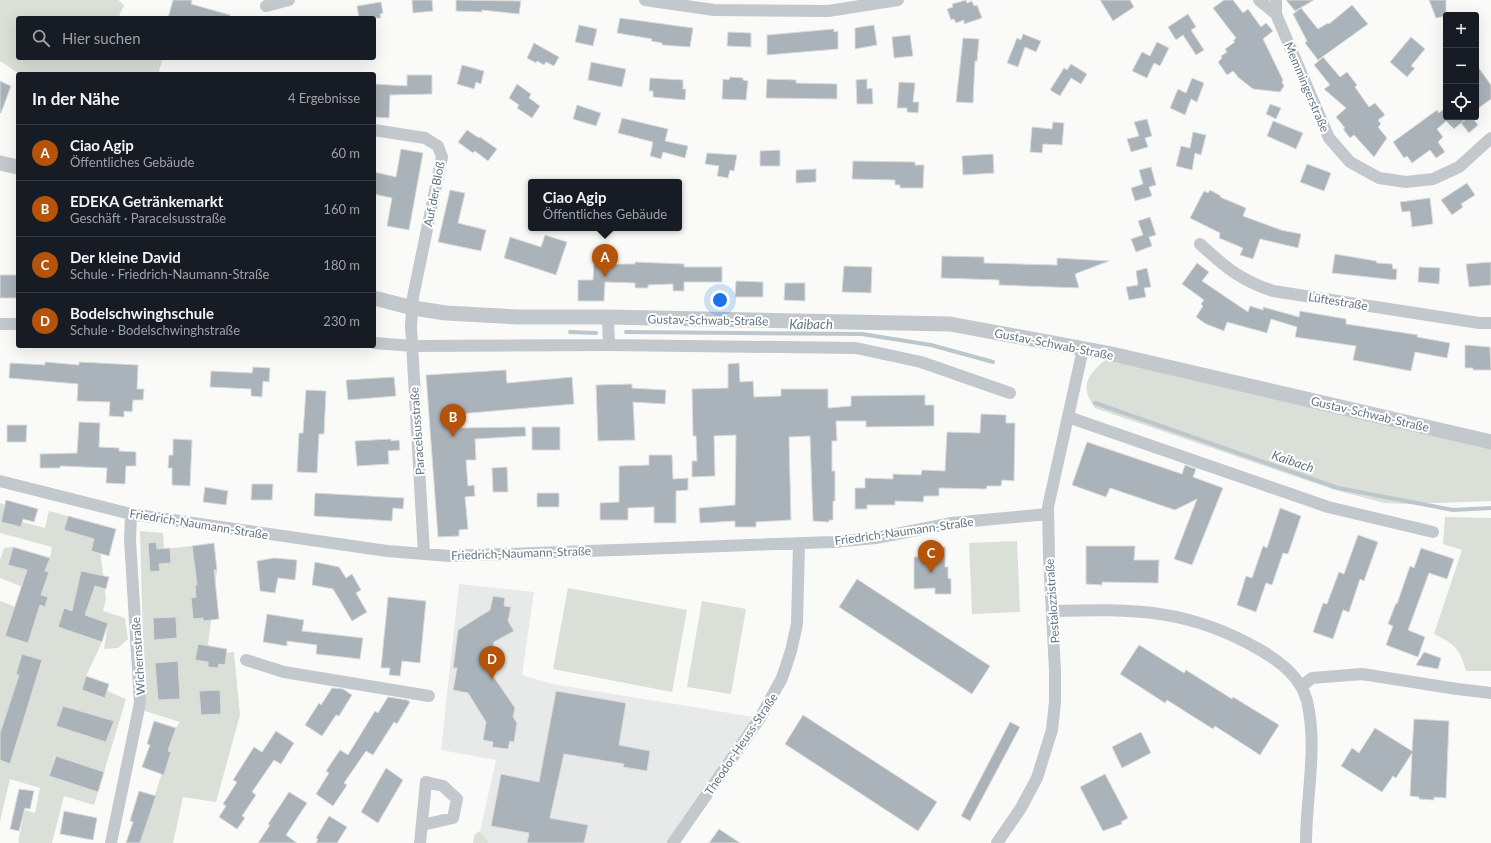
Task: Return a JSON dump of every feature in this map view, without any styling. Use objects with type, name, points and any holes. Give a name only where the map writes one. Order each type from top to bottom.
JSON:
[{"type":"street","points":[[266,6],[289,0]]},
{"type":"street","points":[[645,0],[714,10],[828,11],[898,0]]},
{"type":"street","name":"Memmingerstraße","points":[[1259,0],[1276,14]]},
{"type":"street","name":"Memmingerstraße","points":[[1276,0],[1276,14],[1329,138],[1350,162],[1379,178],[1406,182],[1434,179],[1459,167],[1491,138]]},
{"type":"street","name":"Auf der Bloß","points":[[376,130],[425,138],[438,146],[442,157],[413,297],[413,308]]},
{"type":"street","points":[[0,163],[16,167]]},
{"type":"street","name":"Lüftestraße","points":[[1200,244],[1227,269],[1251,283],[1273,291],[1479,323],[1491,322]]},
{"type":"street","name":"Gustav-Schwab-Straße","points":[[376,299],[413,308],[446,313],[517,318],[608,317],[950,324],[1112,354],[1491,442]]},
{"type":"street","name":"Paracelsusstraße","points":[[413,308],[412,346],[424,554]]},
{"type":"street","points":[[608,317],[609,345]]},
{"type":"street","points":[[0,324],[16,324]]},
{"type":"street","name":"Gustav-Schwab-Straße","points":[[376,343],[412,346],[609,345],[856,348],[921,362],[1010,393]]},
{"type":"street","name":"Pestalozzistraße","points":[[997,843],[1030,793],[1048,747],[1055,702],[1047,514],[1051,488],[1083,349]]},
{"type":"street","points":[[1068,416],[1328,507],[1433,532]]},
{"type":"street","name":"Friedrich-Naumann-Straße","points":[[0,481],[131,514],[294,538],[450,556],[799,543],[876,538],[952,523],[1047,514]]},
{"type":"street","name":"Wichernstraße","points":[[112,843],[140,703],[130,540],[131,514]]},
{"type":"street","name":"Theodor-Heuss-Straße","points":[[673,843],[760,718],[782,678],[791,651],[797,624],[799,598],[799,543]]},
{"type":"street","points":[[1052,611],[1135,610],[1177,616],[1238,638],[1270,656],[1292,674],[1302,686],[1307,700],[1311,733],[1306,843]]},
{"type":"street","points":[[246,660],[284,672],[429,696]]},
{"type":"street","points":[[1302,686],[1312,678],[1362,674],[1456,689],[1491,692]]},
{"type":"street","points":[[420,843],[422,825]]},
{"type":"shaded area","points":[[0,0],[118,0],[124,5],[119,16],[16,16],[16,60],[162,60],[159,72],[16,72],[0,61]]},
{"type":"shaded area","points":[[1105,360],[1491,448],[1491,501],[1409,504],[1384,503],[1332,489],[1095,408],[1088,394],[1087,382],[1093,372]]},
{"type":"shaded area","points":[[0,503],[5,505],[1,521],[21,527],[22,522],[45,528],[49,511],[97,524],[106,599],[103,611],[125,618],[128,639],[118,648],[104,649],[108,623],[64,608],[58,627],[102,642],[86,676],[82,690],[105,698],[107,691],[126,699],[104,772],[86,766],[80,786],[98,792],[94,805],[64,796],[52,843],[19,843],[18,841],[25,810],[35,813],[40,788],[10,779],[0,821],[0,601],[37,615],[43,595],[0,578],[0,560],[4,548],[13,547],[50,558],[52,547],[0,533]],"holes":[[[55,756],[74,762],[67,782],[49,776]]]},
{"type":"shaded area","points":[[1445,517],[1491,518],[1491,671],[1466,671],[1459,652],[1447,641],[1434,634],[1462,550],[1443,544]]},
{"type":"shaded area","points":[[140,531],[163,533],[164,549],[192,546],[195,572],[217,570],[208,645],[227,653],[234,652],[240,715],[216,802],[183,797],[173,843],[140,843],[176,728],[180,722],[145,711]]},
{"type":"shaded area","points":[[1017,541],[1020,612],[972,614],[969,543]]},
{"type":"shaded area","points":[[459,584],[534,592],[522,675],[552,684],[760,718],[673,843],[489,843],[480,831],[496,760],[441,750]]},
{"type":"shaded area","points":[[568,588],[687,610],[672,692],[553,669]]},
{"type":"shaded area","points":[[702,601],[746,609],[731,694],[687,687]]},
{"type":"shaded area","points":[[480,831],[489,843],[473,843],[475,834]]},
{"type":"building","points":[[173,0],[192,0],[191,4],[230,15],[230,16],[169,16]]},
{"type":"building","points":[[412,0],[432,0],[433,11],[413,13]]},
{"type":"building","points":[[456,0],[521,1],[519,14],[482,10],[482,12],[456,11]]},
{"type":"building","points":[[966,0],[967,3],[972,1],[974,6],[977,5],[982,18],[964,24],[964,20],[956,23],[954,19],[951,20],[947,9],[953,7],[952,4]]},
{"type":"building","points":[[1100,0],[1130,0],[1134,7],[1113,21]]},
{"type":"building","points":[[1224,0],[1233,0],[1243,13],[1248,9],[1261,27],[1266,23],[1273,31],[1263,39],[1283,80],[1282,82],[1284,86],[1280,92],[1253,89],[1233,71],[1227,75],[1218,62],[1222,58],[1221,56],[1227,52],[1225,49],[1235,42],[1233,41],[1236,38],[1213,8]]},
{"type":"building","points":[[1286,0],[1314,0],[1295,11]]},
{"type":"building","points":[[1429,0],[1446,0],[1446,12],[1443,12],[1443,17],[1436,18]]},
{"type":"building","points":[[381,2],[383,13],[380,14],[381,18],[376,18],[376,16],[359,16],[357,6]]},
{"type":"building","points":[[1352,5],[1368,24],[1318,60],[1305,43],[1307,41],[1293,14],[1301,8],[1318,29],[1328,23],[1329,24]]},
{"type":"building","points":[[1188,14],[1196,27],[1191,30],[1204,50],[1196,55],[1183,35],[1176,40],[1168,27]]},
{"type":"building","points":[[620,18],[693,28],[690,47],[662,45],[662,43],[651,41],[652,39],[617,33]]},
{"type":"building","points":[[579,25],[597,29],[593,46],[575,42]]},
{"type":"building","points":[[874,25],[877,45],[855,49],[855,28]]},
{"type":"building","points":[[834,29],[834,32],[838,31],[838,49],[767,55],[767,35]]},
{"type":"building","points":[[728,32],[751,33],[751,47],[727,46]]},
{"type":"building","points":[[1023,34],[1041,41],[1036,52],[1025,47],[1018,67],[1007,63],[1017,38],[1021,40]]},
{"type":"building","points":[[910,35],[913,56],[894,58],[892,37]]},
{"type":"building","points":[[1411,37],[1425,49],[1411,66],[1415,68],[1407,77],[1390,62]]},
{"type":"building","points":[[963,38],[979,39],[977,61],[975,61],[973,103],[956,102]]},
{"type":"building","points":[[1157,42],[1169,48],[1160,66],[1154,63],[1147,78],[1132,71],[1142,52],[1150,56]]},
{"type":"building","points":[[534,43],[559,57],[554,66],[546,62],[544,65],[537,61],[536,63],[527,58]]},
{"type":"building","points":[[1323,57],[1340,77],[1347,72],[1357,85],[1355,87],[1369,107],[1375,103],[1385,115],[1378,120],[1381,124],[1378,127],[1387,138],[1374,157],[1354,135],[1350,138],[1343,129],[1345,128],[1336,117],[1346,108],[1324,89],[1330,85],[1314,65]]},
{"type":"building","points":[[591,62],[626,69],[622,87],[588,80]]},
{"type":"building","points":[[1071,64],[1087,74],[1081,84],[1071,78],[1060,96],[1050,90],[1064,68],[1067,70]]},
{"type":"building","points":[[462,65],[484,71],[481,84],[476,82],[474,89],[457,84]]},
{"type":"building","points":[[1479,68],[1491,85],[1491,99],[1479,108]]},
{"type":"building","points":[[407,75],[432,75],[432,94],[390,95],[389,118],[376,117],[376,84],[407,86]]},
{"type":"building","points":[[730,77],[743,78],[743,80],[748,81],[746,100],[722,99],[723,79],[729,80]]},
{"type":"building","points":[[650,78],[683,80],[683,89],[686,89],[685,100],[653,97],[653,91],[649,91]]},
{"type":"building","points":[[1192,78],[1204,83],[1197,102],[1191,99],[1185,115],[1170,108],[1178,89],[1186,93]]},
{"type":"building","points":[[767,79],[796,80],[796,83],[837,84],[837,99],[766,98]]},
{"type":"building","points":[[867,79],[867,89],[872,88],[873,104],[857,104],[856,80]]},
{"type":"building","points":[[0,81],[11,86],[1,113],[0,113]]},
{"type":"building","points":[[899,82],[915,83],[913,102],[919,102],[918,113],[907,112],[907,108],[897,108]]},
{"type":"building","points":[[517,84],[531,94],[529,98],[540,106],[532,118],[517,108],[519,105],[509,98]]},
{"type":"building","points":[[1270,104],[1281,108],[1276,119],[1266,114]]},
{"type":"building","points":[[577,105],[601,113],[596,126],[573,119]]},
{"type":"building","points":[[1437,110],[1439,113],[1443,110],[1443,120],[1464,120],[1454,129],[1446,121],[1437,129],[1443,137],[1438,142],[1445,152],[1436,158],[1430,150],[1412,163],[1407,156],[1404,158],[1393,142]]},
{"type":"building","points":[[622,118],[668,129],[665,141],[688,146],[685,158],[663,152],[661,159],[650,156],[653,142],[618,133]]},
{"type":"building","points":[[1147,119],[1152,136],[1145,138],[1148,147],[1131,152],[1127,139],[1139,136],[1134,122]]},
{"type":"building","points":[[1464,120],[1474,120],[1478,125],[1469,133],[1461,123]]},
{"type":"building","points":[[1273,121],[1303,133],[1296,149],[1267,136]]},
{"type":"building","points":[[1053,122],[1064,123],[1062,145],[1043,144],[1042,153],[1030,152],[1032,127],[1052,129]]},
{"type":"building","points":[[467,130],[497,149],[488,161],[475,151],[473,153],[458,142]]},
{"type":"building","points":[[1193,132],[1206,135],[1201,155],[1195,153],[1192,170],[1176,166],[1181,146],[1190,148]]},
{"type":"building","points":[[401,149],[423,153],[409,230],[387,226],[392,198],[376,194],[376,172],[396,177]]},
{"type":"building","points":[[780,150],[780,166],[760,166],[760,151]]},
{"type":"building","points":[[707,153],[737,155],[734,171],[730,170],[728,178],[717,176],[719,166],[705,164]]},
{"type":"building","points":[[993,154],[994,173],[963,175],[962,156]]},
{"type":"building","points":[[853,161],[915,162],[915,165],[924,165],[923,188],[900,188],[900,185],[895,185],[895,180],[852,179]]},
{"type":"building","points":[[1307,164],[1331,173],[1324,191],[1300,182]]},
{"type":"building","points":[[1151,167],[1156,185],[1149,187],[1152,196],[1135,201],[1131,188],[1143,184],[1139,170]]},
{"type":"building","points":[[816,169],[816,182],[796,183],[796,170]]},
{"type":"building","points":[[1467,183],[1475,195],[1461,204],[1463,207],[1452,215],[1441,200]]},
{"type":"building","points":[[450,190],[465,193],[458,223],[486,230],[481,251],[438,242]]},
{"type":"building","points":[[1210,190],[1221,196],[1220,197],[1246,208],[1243,216],[1281,230],[1301,234],[1298,248],[1260,239],[1253,259],[1240,255],[1243,248],[1219,238],[1220,233],[1190,218],[1204,191],[1208,193]]},
{"type":"building","points":[[1430,198],[1433,224],[1412,227],[1410,211],[1402,212],[1400,202]]},
{"type":"building","points":[[1150,217],[1156,235],[1149,237],[1152,246],[1136,252],[1131,239],[1143,235],[1138,221]]},
{"type":"building","points":[[545,235],[567,242],[556,275],[504,258],[510,237],[541,247]]},
{"type":"building","points":[[1335,254],[1376,261],[1377,263],[1392,264],[1393,269],[1397,269],[1396,280],[1332,273]]},
{"type":"building","points":[[942,256],[984,257],[984,263],[1057,265],[1057,258],[1109,261],[1075,274],[1079,288],[999,285],[999,280],[941,278]]},
{"type":"building","points":[[635,262],[684,264],[684,267],[722,267],[722,282],[684,282],[684,291],[673,291],[673,284],[648,285],[648,288],[635,288],[635,283],[605,282],[604,301],[578,301],[578,280],[593,280],[594,264],[635,264]]},
{"type":"building","points":[[1491,262],[1491,285],[1469,287],[1466,264]]},
{"type":"building","points":[[1197,263],[1209,272],[1202,281],[1248,312],[1250,306],[1263,310],[1263,307],[1299,317],[1300,311],[1346,319],[1346,324],[1418,335],[1417,337],[1450,343],[1447,358],[1415,352],[1411,371],[1353,360],[1356,346],[1295,337],[1297,327],[1271,319],[1267,333],[1227,322],[1224,331],[1206,324],[1196,317],[1203,306],[1201,304],[1204,300],[1182,284]]},
{"type":"building","points":[[844,266],[872,267],[871,293],[842,292]]},
{"type":"building","points":[[1419,267],[1440,268],[1439,284],[1418,282]]},
{"type":"building","points":[[1147,268],[1151,287],[1144,288],[1146,297],[1129,300],[1126,287],[1138,285],[1136,271]]},
{"type":"building","points":[[0,275],[16,275],[16,298],[0,298]]},
{"type":"building","points":[[736,281],[763,282],[763,297],[735,297]]},
{"type":"building","points":[[785,283],[805,283],[805,301],[784,300]]},
{"type":"building","points":[[1465,345],[1490,347],[1491,370],[1473,370],[1473,368],[1465,368]]},
{"type":"building","points":[[45,362],[79,365],[79,362],[138,365],[137,389],[144,389],[143,400],[133,400],[132,412],[124,411],[124,417],[109,416],[110,402],[77,401],[78,384],[9,378],[10,363],[45,365]]},
{"type":"building","points":[[739,363],[740,382],[753,381],[754,397],[781,396],[781,389],[828,389],[828,408],[851,406],[851,396],[925,395],[925,405],[934,405],[934,426],[866,427],[866,421],[836,421],[837,441],[832,441],[832,471],[835,471],[835,501],[833,501],[833,520],[829,520],[829,522],[813,521],[810,436],[789,437],[791,520],[756,522],[756,527],[735,527],[735,521],[700,523],[699,508],[735,505],[736,435],[714,436],[715,476],[692,477],[692,461],[697,461],[696,436],[693,436],[692,389],[728,388],[728,364]]},
{"type":"building","points":[[253,367],[270,368],[269,382],[263,381],[262,397],[251,396],[251,389],[210,387],[211,371],[252,373]]},
{"type":"building","points":[[506,370],[507,383],[572,377],[574,404],[459,414],[459,428],[525,427],[526,436],[475,439],[476,460],[466,460],[468,486],[474,485],[475,496],[465,497],[468,529],[459,530],[459,536],[438,537],[426,375]]},
{"type":"building","points":[[394,377],[396,396],[348,400],[346,380]]},
{"type":"building","points":[[632,384],[632,388],[666,390],[665,404],[633,402],[635,440],[598,441],[596,385]]},
{"type":"building","points":[[306,390],[326,391],[324,434],[319,434],[317,473],[297,472],[299,433],[303,433]]},
{"type":"building","points":[[981,414],[1006,415],[1006,423],[1015,423],[1014,481],[1002,480],[1001,486],[987,486],[986,489],[939,488],[939,496],[924,496],[923,502],[895,501],[895,505],[867,505],[867,509],[855,509],[855,488],[865,488],[865,478],[893,479],[893,474],[921,475],[922,470],[945,471],[947,432],[980,433]]},
{"type":"building","points":[[79,422],[100,423],[99,447],[119,448],[119,451],[136,452],[136,466],[126,466],[125,484],[106,483],[107,468],[60,466],[60,468],[40,468],[40,454],[77,453]]},
{"type":"building","points":[[7,425],[27,425],[26,442],[7,442]]},
{"type":"building","points":[[532,427],[560,427],[560,450],[532,450]]},
{"type":"building","points":[[173,439],[192,440],[190,486],[172,485],[172,468],[168,468],[169,455],[173,455]]},
{"type":"building","points":[[391,439],[391,441],[399,440],[400,450],[388,451],[389,464],[357,466],[355,441]]},
{"type":"building","points":[[1087,442],[1182,474],[1185,465],[1196,469],[1193,477],[1223,488],[1192,565],[1174,559],[1197,499],[1175,510],[1110,488],[1106,497],[1072,485]]},
{"type":"building","points":[[649,455],[672,455],[673,479],[688,478],[688,490],[676,491],[676,523],[654,523],[654,507],[628,508],[628,520],[600,520],[600,503],[619,502],[619,466],[649,465]]},
{"type":"building","points":[[507,467],[508,492],[493,492],[492,468]]},
{"type":"building","points":[[252,484],[273,484],[272,500],[251,500]]},
{"type":"building","points":[[205,487],[228,491],[226,505],[203,502]]},
{"type":"building","points":[[315,493],[404,498],[403,509],[393,508],[392,521],[314,516]]},
{"type":"building","points":[[537,493],[559,493],[559,507],[537,507]]},
{"type":"building","points":[[6,500],[38,509],[34,522],[23,519],[21,527],[1,522]]},
{"type":"building","points":[[1280,508],[1301,516],[1288,554],[1283,553],[1272,585],[1266,583],[1256,612],[1237,605],[1246,576],[1252,578],[1263,546],[1267,548]]},
{"type":"building","points":[[68,516],[116,529],[109,556],[91,551],[94,539],[64,530]]},
{"type":"building","points":[[1358,535],[1378,542],[1364,581],[1360,579],[1349,612],[1343,610],[1333,639],[1313,632],[1323,603],[1327,604],[1339,572],[1344,574]]},
{"type":"building","points":[[156,542],[157,549],[170,548],[171,563],[159,564],[160,571],[150,572],[148,543]]},
{"type":"building","points":[[214,543],[217,570],[214,570],[219,619],[203,621],[203,618],[193,619],[191,598],[196,597],[195,585],[197,585],[192,546]]},
{"type":"building","points":[[1086,546],[1135,546],[1134,560],[1159,560],[1158,583],[1102,582],[1102,585],[1086,584]]},
{"type":"building","points":[[13,547],[50,558],[45,571],[49,572],[41,595],[48,597],[45,607],[40,605],[28,643],[5,636],[27,570],[8,565]]},
{"type":"building","points":[[930,547],[945,547],[945,567],[948,567],[948,578],[951,579],[951,594],[935,594],[935,588],[914,589],[914,557],[930,557]]},
{"type":"building","points":[[1421,548],[1454,559],[1447,579],[1429,573],[1408,630],[1425,637],[1418,657],[1386,645],[1393,626],[1388,624],[1396,603],[1397,604],[1410,566],[1414,568]]},
{"type":"building","points":[[274,558],[297,560],[295,580],[278,578],[275,593],[260,591],[257,561]]},
{"type":"building","points":[[315,562],[339,567],[346,578],[352,574],[361,590],[356,593],[367,612],[352,621],[333,589],[312,585]]},
{"type":"building","points":[[81,571],[109,577],[106,589],[95,586],[85,615],[108,623],[102,642],[58,627],[64,608],[72,611]]},
{"type":"building","points":[[857,579],[990,666],[972,694],[839,607]]},
{"type":"building","points":[[493,596],[505,598],[504,606],[511,607],[508,621],[514,631],[494,642],[489,670],[515,708],[513,717],[517,723],[514,742],[510,741],[508,749],[492,747],[493,742],[483,740],[486,722],[468,693],[453,690],[457,668],[453,668],[458,630],[490,610]]},
{"type":"building","points":[[388,597],[426,601],[420,663],[402,661],[400,676],[389,675],[390,668],[381,668]]},
{"type":"building","points":[[267,614],[304,620],[302,631],[363,638],[360,659],[316,654],[317,645],[287,641],[287,646],[263,642]]},
{"type":"building","points":[[176,617],[177,638],[154,640],[153,618]]},
{"type":"building","points":[[198,644],[227,649],[225,665],[219,664],[218,668],[208,667],[208,662],[195,660]]},
{"type":"building","points":[[1139,645],[1184,673],[1186,670],[1232,699],[1233,697],[1279,725],[1260,755],[1215,726],[1213,729],[1167,700],[1165,703],[1120,674]]},
{"type":"building","points":[[1424,652],[1441,658],[1438,669],[1416,665]]},
{"type":"building","points":[[22,654],[42,660],[10,764],[0,760],[0,733],[19,675],[16,674]]},
{"type":"building","points":[[178,661],[180,699],[158,700],[155,663]]},
{"type":"building","points":[[86,676],[109,684],[105,698],[82,690]]},
{"type":"building","points":[[332,688],[343,689],[352,695],[339,716],[336,715],[322,736],[305,725],[319,703],[321,705]]},
{"type":"building","points":[[220,690],[221,714],[201,715],[199,691]]},
{"type":"building","points":[[556,691],[626,703],[619,745],[650,751],[647,771],[623,767],[624,764],[564,754],[550,818],[588,825],[584,843],[527,843],[529,833],[491,826],[501,774],[539,782]]},
{"type":"building","points":[[388,697],[407,700],[410,702],[397,724],[394,722],[373,755],[366,751],[344,783],[347,785],[333,806],[316,794],[329,773],[326,771],[340,750],[348,755],[375,711],[378,713]]},
{"type":"building","points":[[63,706],[114,721],[106,742],[56,726]]},
{"type":"building","points":[[803,715],[937,802],[918,831],[785,744]]},
{"type":"building","points":[[1414,719],[1449,721],[1446,798],[1434,797],[1434,800],[1419,799],[1419,797],[1410,796],[1412,753],[1396,778],[1393,776],[1382,792],[1341,766],[1352,748],[1359,753],[1375,728],[1412,751]]},
{"type":"building","points":[[154,721],[176,728],[168,751],[171,752],[164,775],[142,767],[150,745],[147,744]]},
{"type":"building","points":[[1010,722],[1020,727],[970,821],[961,816]]},
{"type":"building","points":[[276,731],[294,743],[281,764],[274,760],[252,792],[256,795],[242,816],[245,818],[237,829],[219,817],[226,806],[223,804],[237,782],[233,780],[254,747],[262,752]]},
{"type":"building","points":[[1141,732],[1151,753],[1122,768],[1112,747]]},
{"type":"building","points":[[56,756],[104,772],[98,792],[49,776]]},
{"type":"building","points":[[386,768],[403,780],[378,823],[361,812]]},
{"type":"building","points":[[1105,774],[1128,818],[1121,822],[1122,824],[1103,831],[1080,787]]},
{"type":"building","points":[[19,789],[34,791],[30,809],[25,808],[19,831],[10,829]]},
{"type":"building","points":[[139,791],[156,796],[140,843],[126,843],[133,822],[130,821]]},
{"type":"building","points":[[289,792],[307,803],[286,835],[297,843],[258,843],[270,825],[268,824]]},
{"type":"building","points":[[64,811],[97,818],[93,840],[60,834]]},
{"type":"building","points":[[329,816],[347,827],[337,843],[316,843],[318,839],[316,838]]},
{"type":"building","points":[[719,829],[740,843],[709,843]]},
{"type":"waterway","name":"Kaibach","points":[[570,332],[596,333]]},
{"type":"waterway","name":"Kaibach","points":[[626,332],[862,334],[931,345],[993,362]]},
{"type":"waterway","name":"Kaibach","points":[[1095,403],[1338,488],[1453,510],[1491,508]]},
{"type":"place","name":"Ciao Agip","points":[[605,277]]},
{"type":"place","name":"EDEKA Getränkemarkt","points":[[453,437]]},
{"type":"place","name":"Der kleine David","points":[[931,573]]},
{"type":"place","name":"Bodelschwinghschule","points":[[492,679]]}]
